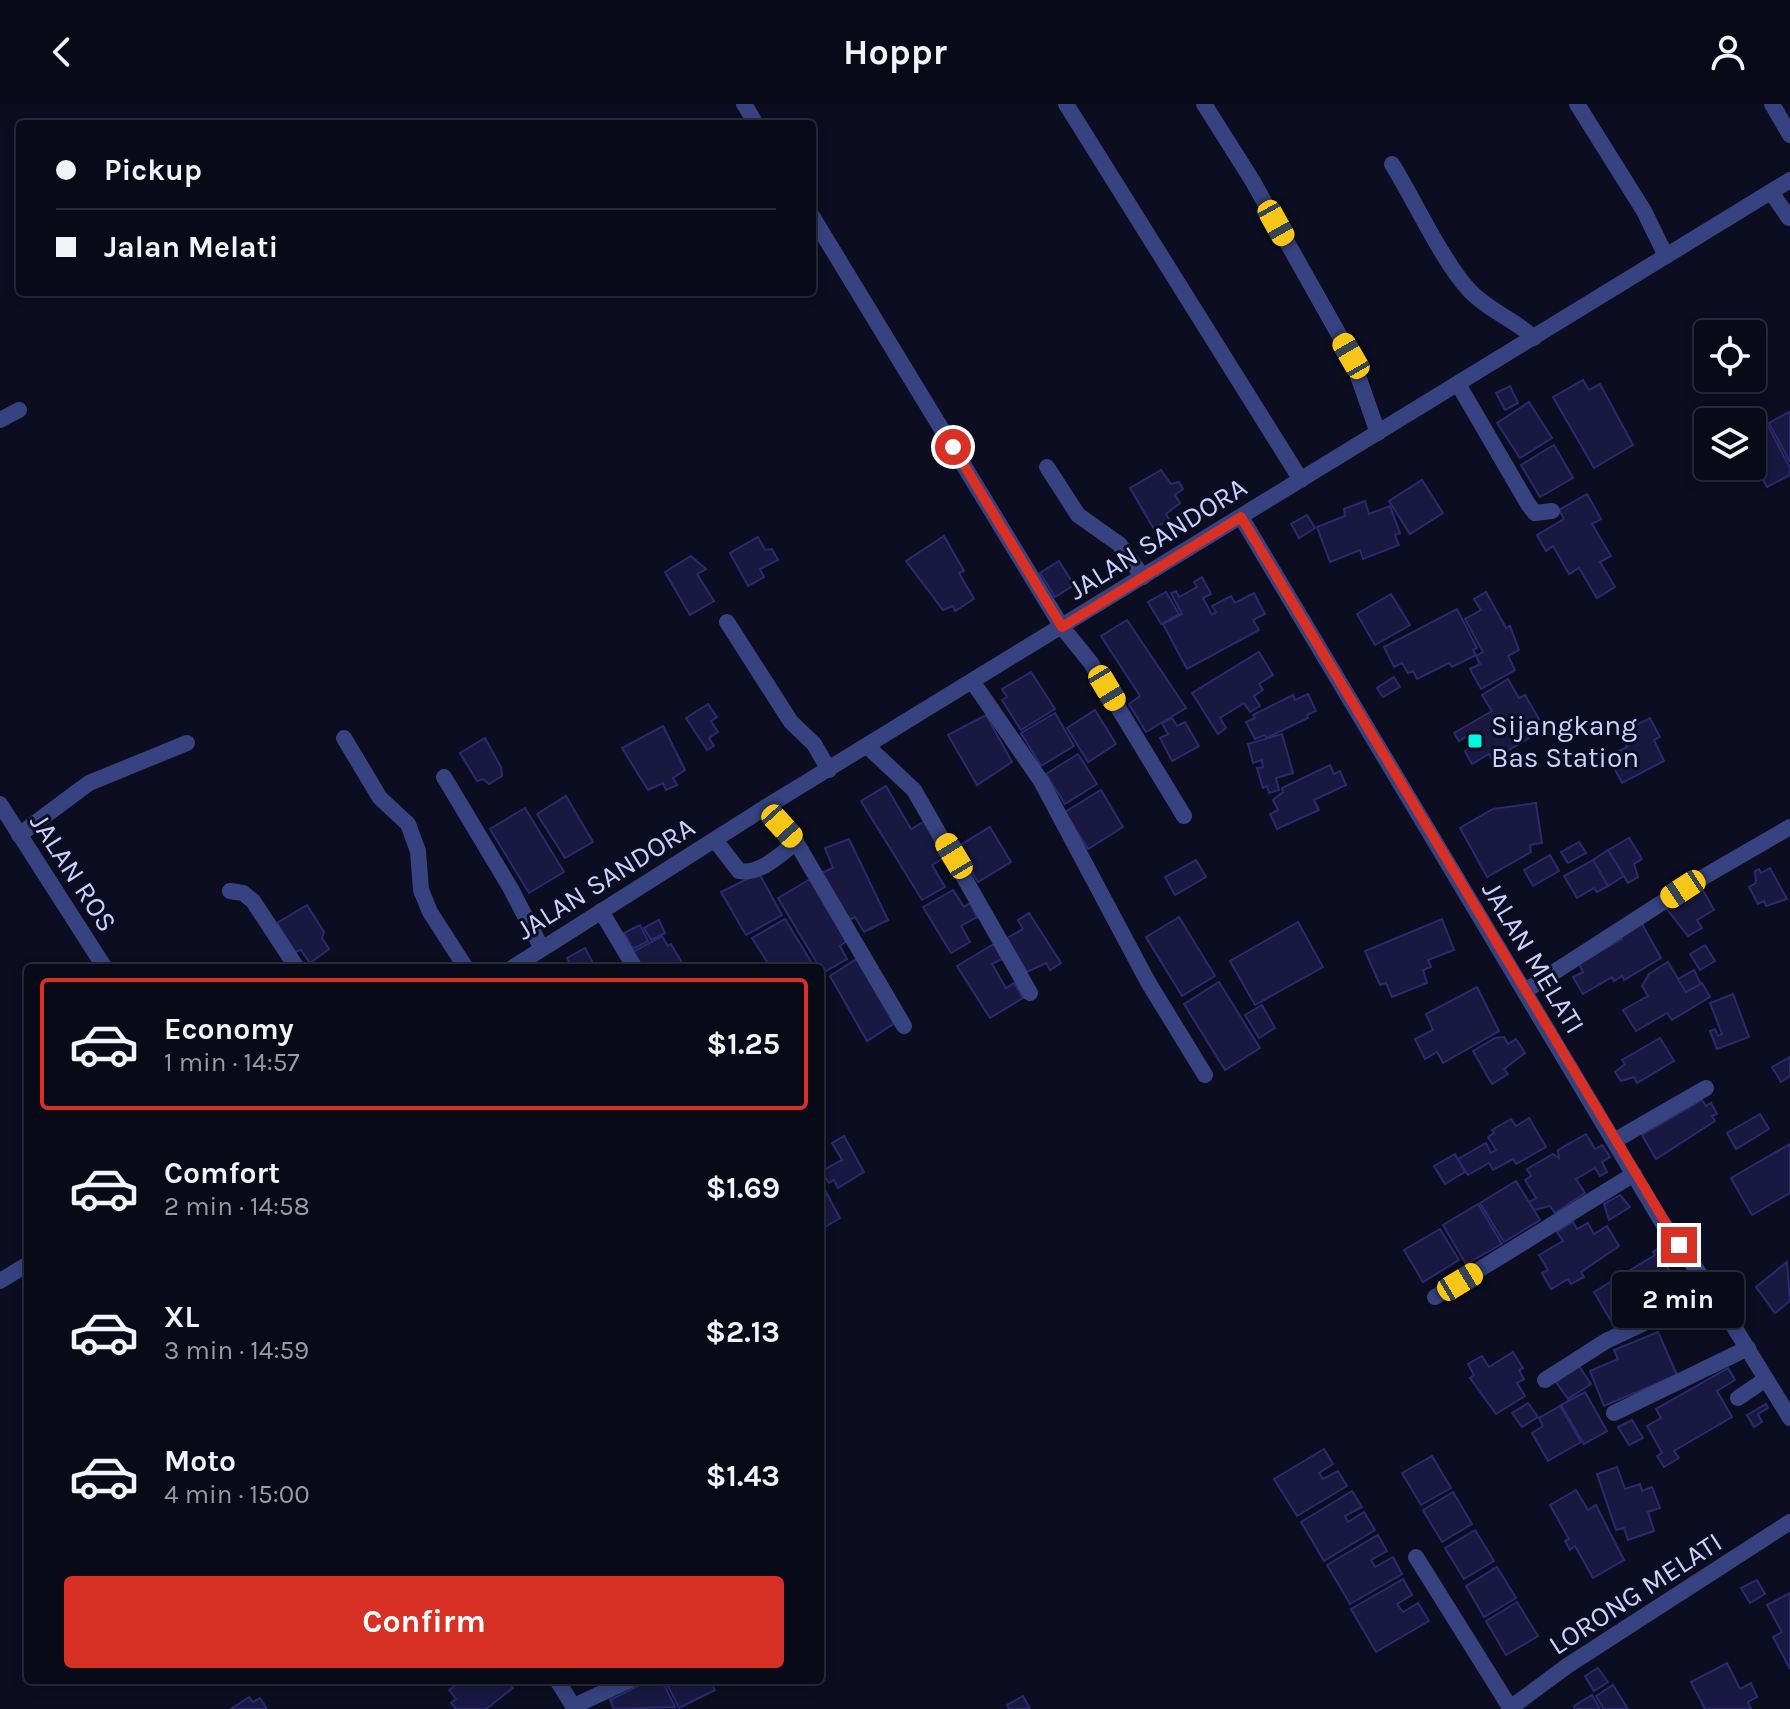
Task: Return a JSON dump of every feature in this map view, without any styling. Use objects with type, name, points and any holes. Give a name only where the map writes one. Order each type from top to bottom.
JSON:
[{"type":"street","points":[[1066,104],[1301,480]]},
{"type":"street","points":[[1204,104],[1252,180],[1351,356],[1378,433]]},
{"type":"street","points":[[1577,104],[1644,211],[1666,256]]},
{"type":"street","points":[[1772,104],[1790,135]]},
{"type":"street","points":[[1392,164],[1468,289],[1490,310],[1514,320],[1534,338]]},
{"type":"street","name":"JALAN SANDORA","points":[[518,964],[766,807],[1790,180]]},
{"type":"street","points":[[1771,192],[1789,218]]},
{"type":"street","points":[[816,223],[1062,627],[1091,663],[1184,816]]},
{"type":"street","points":[[1458,384],[1528,504],[1535,513],[1552,511]]},
{"type":"street","points":[[0,420],[19,410]]},
{"type":"street","points":[[1047,467],[1078,515],[1119,544],[1143,577]]},
{"type":"street","name":"JALAN MELATI","points":[[1241,517],[1662,1222],[1712,1291],[1766,1379],[1784,1395],[1790,1418]]},
{"type":"street","points":[[727,622],[791,722],[814,744],[829,770]]},
{"type":"street","points":[[972,681],[1041,781],[1148,982],[1205,1075]]},
{"type":"street","points":[[344,738],[380,798],[408,824],[418,851],[421,890],[430,912],[463,964]]},
{"type":"street","points":[[19,835],[89,783],[187,743]]},
{"type":"street","points":[[867,746],[914,790],[1030,993]]},
{"type":"street","points":[[444,777],[511,889],[541,947]]},
{"type":"street","points":[[766,807],[796,842],[904,1026]]},
{"type":"street","name":"JALAN ROS","points":[[3,815],[102,964]]},
{"type":"street","points":[[1525,991],[1683,889],[1790,827]]},
{"type":"street","points":[[715,840],[732,866],[745,873],[771,861],[796,842]]},
{"type":"street","points":[[230,891],[243,893],[253,901],[294,964]]},
{"type":"street","points":[[601,911],[633,964]]},
{"type":"street","points":[[1614,1141],[1706,1088]]},
{"type":"street","points":[[1435,1297],[1634,1174]]},
{"type":"street","points":[[0,1281],[24,1266]]},
{"type":"street","points":[[1545,1380],[1606,1341],[1712,1291]]},
{"type":"street","points":[[1614,1413],[1748,1348]]},
{"type":"street","points":[[1738,1398],[1766,1379]]},
{"type":"street","name":"LORONG MELATI","points":[[1510,1709],[1567,1666],[1790,1522]]},
{"type":"street","points":[[1416,1557],[1510,1709]]},
{"type":"street","points":[[559,1684],[574,1708],[622,1684]]},
{"type":"building","points":[[1583,380],[1589,390],[1600,384],[1633,445],[1594,468],[1553,397]]},
{"type":"building","points":[[1510,386],[1518,403],[1505,410],[1496,393]]},
{"type":"building","points":[[1529,402],[1552,438],[1520,458],[1497,423]]},
{"type":"building","points":[[1789,412],[1790,415],[1790,462],[1769,423]]},
{"type":"building","points":[[1766,422],[1790,468],[1790,475],[1767,487],[1763,480],[1766,480]]},
{"type":"building","points":[[1554,445],[1573,478],[1540,497],[1521,465]]},
{"type":"building","points":[[1161,470],[1171,484],[1179,482],[1183,489],[1175,495],[1180,503],[1166,514],[1169,519],[1154,529],[1130,488]]},
{"type":"building","points":[[1422,480],[1443,513],[1410,534],[1389,501]]},
{"type":"building","points":[[1587,494],[1601,519],[1592,524],[1611,556],[1600,562],[1615,587],[1597,598],[1579,568],[1569,574],[1553,546],[1546,551],[1537,535],[1564,519],[1559,510]]},
{"type":"building","points":[[1365,501],[1369,514],[1390,506],[1400,533],[1395,535],[1399,545],[1363,559],[1360,550],[1330,562],[1317,527],[1345,516],[1344,509]]},
{"type":"building","points":[[1307,515],[1315,528],[1299,538],[1291,524]]},
{"type":"building","points":[[944,536],[964,571],[959,573],[974,599],[955,611],[953,606],[943,610],[906,561]]},
{"type":"building","points":[[758,537],[765,550],[772,549],[778,560],[760,569],[764,577],[748,586],[730,553]]},
{"type":"building","points":[[691,556],[706,569],[697,574],[714,601],[690,615],[665,572]]},
{"type":"building","points":[[1059,561],[1074,585],[1055,597],[1040,573]]},
{"type":"building","points":[[1202,577],[1211,594],[1203,598],[1212,615],[1216,612],[1212,606],[1231,596],[1235,603],[1254,593],[1265,614],[1253,620],[1259,630],[1187,669],[1163,624],[1182,614],[1171,593],[1176,591],[1179,597],[1197,587],[1194,582]]},
{"type":"building","points":[[1166,592],[1179,614],[1161,624],[1148,602]]},
{"type":"building","points":[[1486,592],[1506,628],[1510,626],[1519,650],[1508,656],[1515,670],[1481,689],[1470,669],[1480,664],[1476,656],[1483,652],[1465,619],[1481,610],[1474,599]]},
{"type":"building","points":[[1391,594],[1410,625],[1375,645],[1357,614]]},
{"type":"building","points":[[1457,609],[1477,648],[1473,650],[1476,655],[1452,667],[1449,663],[1417,679],[1413,671],[1408,673],[1402,663],[1394,667],[1384,647]]},
{"type":"building","points":[[1127,620],[1186,708],[1146,732],[1129,704],[1140,696],[1101,636]]},
{"type":"building","points":[[1259,652],[1273,675],[1259,684],[1263,690],[1254,696],[1260,706],[1250,712],[1244,703],[1220,718],[1226,728],[1218,734],[1192,693]]},
{"type":"building","points":[[1031,672],[1055,709],[1021,730],[1002,700],[1007,697],[1002,689]]},
{"type":"building","points":[[1394,677],[1400,687],[1383,697],[1377,688]]},
{"type":"building","points":[[1508,679],[1519,698],[1525,695],[1539,719],[1533,722],[1539,732],[1492,760],[1489,754],[1472,764],[1465,751],[1473,746],[1467,736],[1459,741],[1454,733],[1492,711],[1482,695]]},
{"type":"building","points":[[1308,694],[1316,711],[1307,715],[1308,718],[1266,738],[1265,735],[1255,739],[1246,722],[1255,718],[1253,715],[1293,695],[1295,700]]},
{"type":"building","points":[[708,704],[717,717],[711,721],[718,732],[709,738],[714,746],[707,750],[686,718]]},
{"type":"building","points":[[1095,710],[1116,744],[1088,762],[1067,728]]},
{"type":"building","points":[[1055,713],[1074,746],[1041,766],[1021,733]]},
{"type":"building","points":[[986,715],[1012,762],[977,785],[948,735]]},
{"type":"building","points":[[1172,718],[1177,726],[1185,722],[1199,746],[1172,761],[1160,738],[1168,734],[1162,723]]},
{"type":"building","points":[[1650,718],[1660,737],[1654,740],[1664,761],[1622,783],[1608,756],[1627,747],[1620,733]]},
{"type":"building","points":[[663,726],[685,770],[673,778],[677,785],[666,790],[663,783],[648,790],[622,748]]},
{"type":"building","points":[[1282,734],[1293,773],[1276,778],[1279,790],[1269,793],[1267,786],[1263,788],[1257,768],[1263,767],[1262,760],[1253,763],[1248,744]]},
{"type":"building","points":[[485,738],[501,767],[502,776],[489,784],[483,779],[477,781],[460,753]]},
{"type":"building","points":[[1078,754],[1097,784],[1065,804],[1046,774]]},
{"type":"building","points":[[1330,765],[1334,774],[1340,771],[1346,785],[1314,800],[1319,810],[1277,829],[1270,814],[1278,810],[1273,800],[1283,792],[1282,788]]},
{"type":"building","points":[[886,786],[911,829],[925,821],[947,856],[932,865],[945,887],[922,900],[861,801]]},
{"type":"building","points":[[1101,790],[1123,827],[1088,849],[1065,812]]},
{"type":"building","points":[[566,796],[593,842],[565,858],[537,814]]},
{"type":"building","points":[[1536,803],[1542,843],[1530,845],[1531,852],[1487,877],[1460,828],[1493,809]]},
{"type":"building","points":[[525,808],[564,872],[529,893],[490,829]]},
{"type":"building","points":[[990,827],[1011,862],[978,882],[957,847]]},
{"type":"building","points":[[1629,838],[1642,859],[1634,864],[1638,877],[1628,883],[1608,850]]},
{"type":"building","points":[[849,839],[888,920],[864,932],[855,917],[846,921],[821,873],[833,868],[825,848]]},
{"type":"building","points":[[1579,842],[1586,853],[1568,863],[1561,852]]},
{"type":"building","points":[[1608,850],[1624,876],[1608,886],[1593,860]]},
{"type":"building","points":[[1550,855],[1559,871],[1533,886],[1524,870]]},
{"type":"building","points":[[1196,860],[1206,877],[1175,895],[1165,877]]},
{"type":"building","points":[[1593,860],[1608,886],[1597,892],[1594,888],[1577,898],[1564,876]]},
{"type":"building","points":[[1770,868],[1787,899],[1766,906],[1764,901],[1758,904],[1749,887],[1756,883],[1755,871],[1759,869],[1761,873]]},
{"type":"building","points":[[759,873],[782,915],[746,935],[721,892]]},
{"type":"building","points":[[812,878],[848,940],[840,946],[847,959],[824,972],[824,964],[818,964],[778,898]]},
{"type":"building","points":[[1701,887],[1714,910],[1697,920],[1702,928],[1688,936],[1666,908]]},
{"type":"building","points":[[953,890],[964,907],[970,903],[977,917],[961,926],[970,942],[951,953],[923,907]]},
{"type":"building","points":[[307,905],[324,932],[322,938],[329,949],[310,963],[301,950],[295,952],[277,923]]},
{"type":"building","points":[[1029,913],[1061,963],[1050,970],[1046,963],[1027,972],[1007,938],[1023,929],[1018,920]]},
{"type":"building","points":[[1179,917],[1215,976],[1182,996],[1146,937]]},
{"type":"building","points":[[785,919],[813,964],[768,964],[752,938]]},
{"type":"building","points":[[1442,919],[1454,950],[1428,960],[1431,967],[1423,970],[1427,983],[1392,997],[1386,983],[1380,985],[1365,951]]},
{"type":"building","points":[[659,920],[665,933],[651,940],[644,928]]},
{"type":"building","points":[[1298,922],[1323,967],[1255,1005],[1230,961]]},
{"type":"building","points":[[1642,924],[1661,958],[1624,980],[1622,976],[1614,981],[1612,977],[1583,994],[1573,977],[1583,972],[1579,964],[1622,939],[1618,932]]},
{"type":"building","points":[[640,925],[648,941],[633,949],[624,933]]},
{"type":"building","points":[[662,936],[668,946],[671,944],[683,964],[638,964],[631,953]]},
{"type":"building","points":[[994,944],[1002,959],[992,964],[1006,988],[1014,983],[1023,998],[990,1018],[957,966]]},
{"type":"building","points":[[1705,945],[1715,961],[1700,970],[1690,954]]},
{"type":"building","points":[[585,948],[593,963],[571,964],[567,958]]},
{"type":"building","points":[[858,958],[895,1023],[867,1041],[830,976]]},
{"type":"building","points":[[1668,962],[1686,992],[1702,983],[1710,997],[1672,1020],[1667,1013],[1636,1031],[1623,1010],[1648,996],[1642,986],[1649,974]]},
{"type":"building","points":[[1694,970],[1701,984],[1686,992],[1678,979]]},
{"type":"building","points":[[1219,982],[1260,1048],[1225,1070],[1184,1004]]},
{"type":"building","points":[[1477,987],[1499,1031],[1443,1063],[1437,1052],[1425,1059],[1415,1039],[1433,1030],[1426,1014]]},
{"type":"building","points":[[1733,994],[1749,1037],[1717,1049],[1710,1031],[1715,1029],[1718,1036],[1722,1034],[1710,1003]]},
{"type":"building","points":[[1262,1005],[1275,1028],[1259,1038],[1245,1015]]},
{"type":"building","points":[[1504,1037],[1508,1044],[1516,1039],[1525,1053],[1504,1069],[1508,1074],[1492,1084],[1473,1051],[1495,1038]]},
{"type":"building","points":[[1660,1038],[1674,1061],[1637,1083],[1634,1077],[1621,1081],[1615,1072],[1625,1064],[1622,1060]]},
{"type":"building","points":[[1790,1057],[1790,1076],[1781,1082],[1772,1067]]},
{"type":"building","points":[[1702,1100],[1706,1106],[1711,1103],[1717,1114],[1712,1116],[1715,1121],[1656,1159],[1642,1135]]},
{"type":"building","points":[[1760,1114],[1769,1129],[1736,1149],[1727,1133]]},
{"type":"building","points":[[1529,1118],[1546,1147],[1516,1164],[1513,1159],[1493,1170],[1489,1163],[1468,1175],[1458,1159],[1486,1143],[1491,1153],[1496,1150],[1488,1137],[1494,1133],[1492,1130],[1511,1119],[1516,1126]]},
{"type":"building","points":[[1586,1134],[1595,1149],[1602,1145],[1610,1157],[1602,1162],[1607,1172],[1600,1176],[1595,1168],[1576,1179],[1585,1193],[1555,1213],[1550,1206],[1534,1210],[1529,1202],[1536,1198],[1525,1180],[1531,1176],[1527,1169],[1553,1154],[1559,1158],[1558,1150]]},
{"type":"building","points":[[844,1136],[864,1172],[838,1188],[834,1180],[829,1183],[824,1176],[824,1169],[842,1160],[832,1143]]},
{"type":"building","points":[[1790,1144],[1790,1193],[1752,1215],[1731,1178]]},
{"type":"building","points":[[1455,1154],[1465,1172],[1445,1184],[1434,1166]]},
{"type":"building","points":[[1516,1181],[1540,1220],[1504,1242],[1480,1203]]},
{"type":"building","points":[[824,1188],[840,1218],[824,1228]]},
{"type":"building","points":[[1620,1195],[1630,1207],[1609,1220],[1604,1204]]},
{"type":"building","points":[[1478,1204],[1502,1244],[1466,1264],[1443,1225]]},
{"type":"building","points":[[1573,1222],[1577,1229],[1588,1223],[1594,1234],[1607,1226],[1619,1246],[1581,1272],[1584,1277],[1571,1284],[1568,1279],[1551,1289],[1542,1273],[1548,1270],[1539,1255],[1563,1241],[1557,1232]]},
{"type":"building","points":[[1440,1229],[1459,1260],[1423,1282],[1404,1250]]},
{"type":"building","points":[[1663,1245],[1667,1252],[1661,1256],[1669,1270],[1651,1280],[1656,1289],[1635,1300],[1641,1309],[1614,1326],[1594,1292],[1655,1255],[1653,1252]]},
{"type":"building","points":[[1787,1262],[1790,1301],[1775,1313],[1756,1287]]},
{"type":"building","points":[[1658,1332],[1677,1375],[1604,1406],[1590,1371],[1618,1359],[1614,1350]]},
{"type":"building","points":[[1513,1352],[1523,1368],[1519,1370],[1524,1379],[1517,1383],[1525,1396],[1496,1414],[1470,1378],[1474,1375],[1468,1364],[1482,1356],[1489,1367]]},
{"type":"building","points":[[1579,1366],[1591,1384],[1568,1399],[1556,1382]]},
{"type":"building","points":[[1728,1368],[1735,1380],[1717,1391],[1732,1417],[1674,1451],[1679,1458],[1664,1467],[1657,1456],[1662,1453],[1647,1426],[1661,1418],[1656,1409]]},
{"type":"building","points":[[1585,1392],[1607,1431],[1584,1444],[1561,1405]]},
{"type":"building","points":[[1528,1403],[1538,1417],[1522,1427],[1512,1413]]},
{"type":"building","points":[[1766,1404],[1768,1408],[1758,1414],[1762,1422],[1754,1427],[1747,1415]]},
{"type":"building","points":[[1560,1406],[1581,1442],[1548,1461],[1532,1433],[1543,1426],[1539,1418]]},
{"type":"building","points":[[1632,1420],[1643,1438],[1629,1445],[1618,1427]]},
{"type":"building","points":[[1324,1449],[1333,1464],[1319,1473],[1323,1479],[1338,1471],[1347,1486],[1297,1516],[1274,1479]]},
{"type":"building","points":[[1432,1456],[1451,1488],[1421,1505],[1402,1473]]},
{"type":"building","points":[[1617,1467],[1625,1489],[1640,1484],[1642,1491],[1652,1487],[1660,1508],[1648,1512],[1654,1531],[1628,1540],[1624,1528],[1616,1530],[1597,1474]]},
{"type":"building","points":[[1576,1490],[1588,1510],[1596,1505],[1624,1560],[1593,1578],[1575,1546],[1570,1550],[1565,1541],[1569,1539],[1550,1505]]},
{"type":"building","points":[[1352,1491],[1362,1507],[1345,1516],[1348,1522],[1364,1512],[1375,1530],[1324,1561],[1301,1522]]},
{"type":"building","points":[[1453,1492],[1472,1524],[1442,1542],[1423,1510]]},
{"type":"building","points":[[1475,1530],[1494,1561],[1464,1579],[1445,1548]]},
{"type":"building","points":[[1378,1535],[1387,1551],[1371,1560],[1375,1567],[1393,1557],[1402,1574],[1350,1604],[1327,1565]]},
{"type":"building","points":[[1497,1567],[1516,1598],[1484,1617],[1466,1586]]},
{"type":"building","points":[[1403,1579],[1412,1595],[1397,1604],[1403,1612],[1418,1603],[1429,1621],[1376,1652],[1351,1609]]},
{"type":"building","points":[[1757,1580],[1765,1594],[1750,1603],[1741,1588]]},
{"type":"building","points":[[1790,1593],[1790,1669],[1773,1637],[1782,1632],[1767,1605]]},
{"type":"building","points":[[1517,1602],[1538,1636],[1506,1655],[1486,1621]]},
{"type":"building","points":[[1727,1663],[1740,1689],[1751,1683],[1757,1697],[1748,1702],[1751,1709],[1705,1709],[1691,1682]]},
{"type":"building","points":[[1598,1668],[1608,1682],[1594,1691],[1585,1676]]},
{"type":"building","points":[[457,1684],[510,1684],[513,1688],[486,1709],[456,1709],[451,1703],[456,1699],[449,1690]]},
{"type":"building","points":[[642,1684],[664,1684],[675,1707],[614,1709],[610,1700]]},
{"type":"building","points":[[667,1684],[712,1684],[715,1690],[679,1708]]},
{"type":"building","points":[[1613,1685],[1628,1709],[1604,1709],[1596,1696]]},
{"type":"building","points":[[1592,1695],[1600,1709],[1575,1709],[1574,1706]]},
{"type":"building","points":[[1023,1696],[1030,1709],[1009,1709],[1007,1705]]},
{"type":"building","points":[[249,1697],[253,1702],[260,1698],[267,1709],[231,1709]]},
{"type":"place","name":"Sijangkang Bas Station","points":[[1475,741]]},
{"type":"route","points":[[953,447],[1062,627],[1241,517],[1662,1222],[1679,1245]]}]
